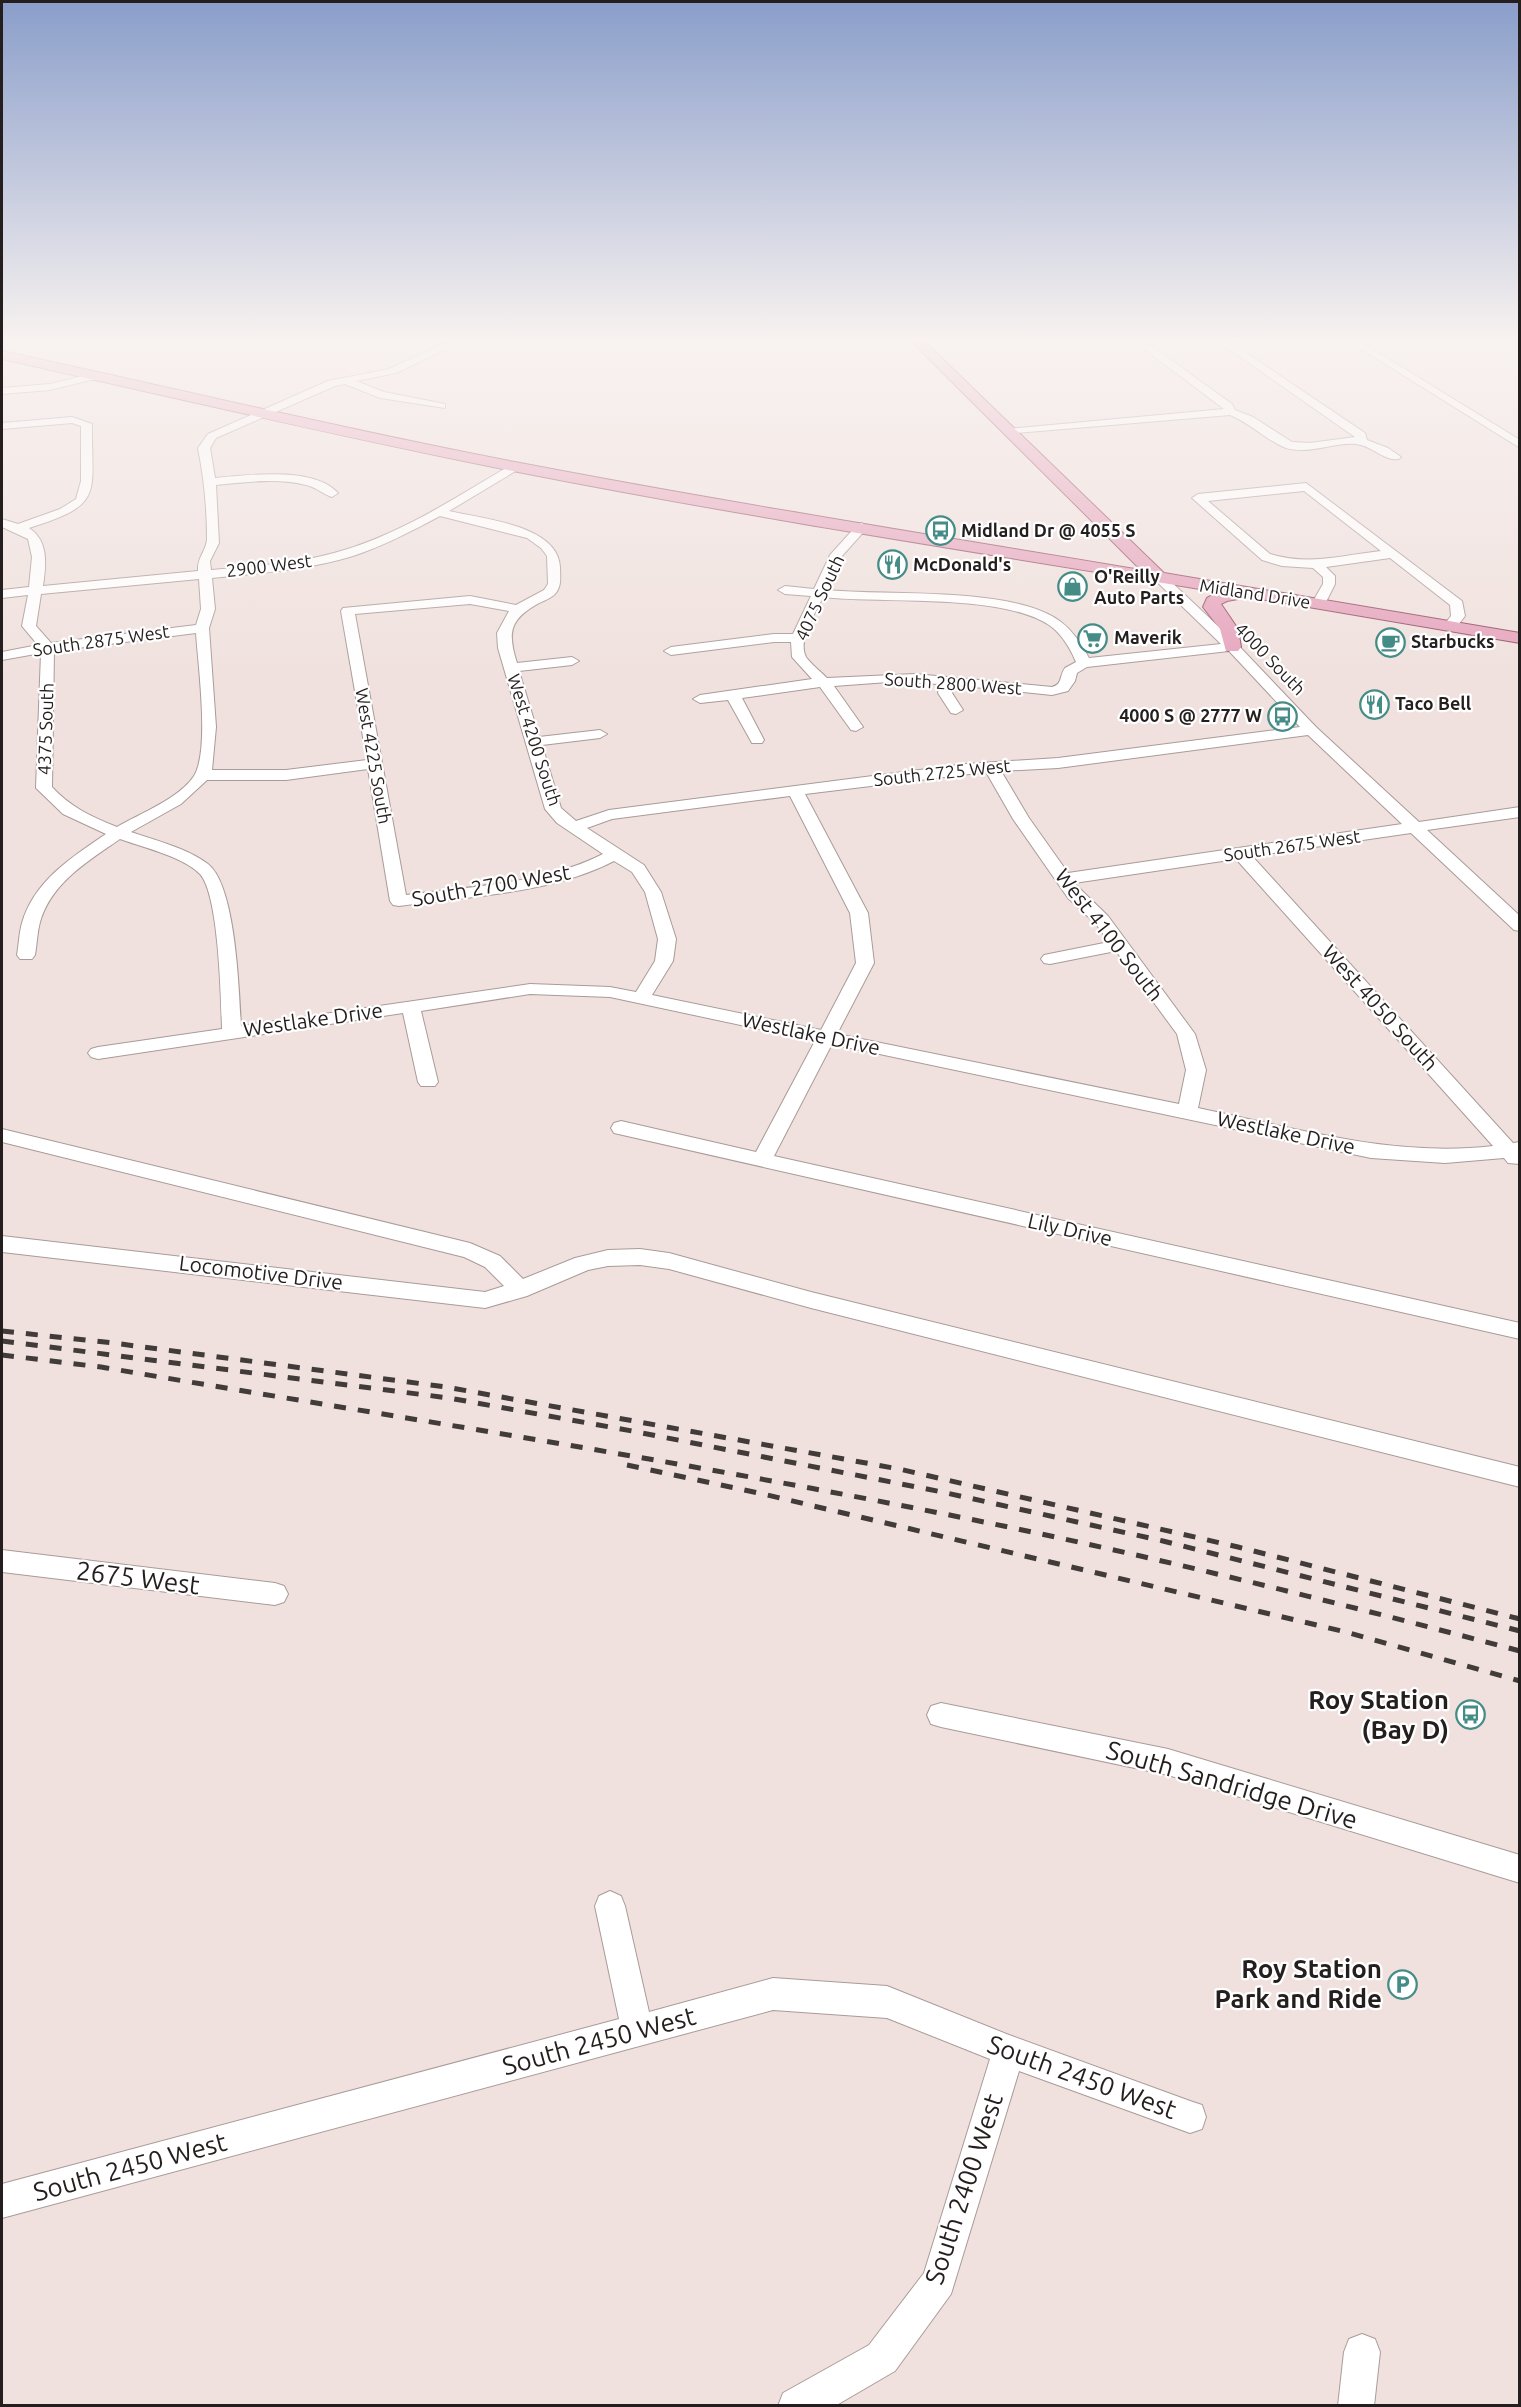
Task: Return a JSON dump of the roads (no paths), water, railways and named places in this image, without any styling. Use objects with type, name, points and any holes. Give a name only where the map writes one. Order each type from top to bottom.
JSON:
[{"type":"main road","name":"Midland Drive","points":[[459,454],[1047,560],[1319,603],[1520,638]]},
{"type":"main road","name":"4000 South","points":[[1031,454],[1072,493],[1105,543],[1160,579]]},
{"type":"main road","points":[[1072,493],[1097,505],[1165,559],[1256,594]]},
{"type":"main road","points":[[1047,560],[1072,558],[1105,543]]},
{"type":"main road","points":[[1232,647],[1229,629],[1212,607],[1213,602],[1223,596],[1256,594]]},
{"type":"street","points":[[17,528],[56,515],[76,505],[85,494],[86,454]]},
{"type":"street","points":[[26,955],[31,921],[47,890],[76,861],[182,795],[202,775],[209,753],[202,628],[208,609],[205,567],[213,543],[210,482],[205,454]]},
{"type":"street","points":[[1391,454],[1395,457]]},
{"type":"street","name":"2900 West","points":[[2,594],[205,567],[292,566],[354,552],[439,512],[515,466]]},
{"type":"street","points":[[210,482],[279,478],[313,483],[326,487],[332,493]]},
{"type":"street","points":[[1394,554],[1316,564],[1282,562],[1266,557],[1198,498],[1306,487],[1394,554],[1457,604],[1458,616],[1450,626]]},
{"type":"street","points":[[439,512],[531,535],[545,545],[553,556],[554,589],[518,609]]},
{"type":"street","points":[[2,523],[35,538],[39,551],[29,626],[46,647]]},
{"type":"street","name":"4075 South","points":[[856,727],[822,681],[799,657],[797,648],[798,638],[837,555],[862,527]]},
{"type":"street","points":[[1316,564],[1329,576],[1329,584],[1319,603]]},
{"type":"street","name":"4000 South","points":[[1160,579],[1232,647],[1311,729],[1520,926]]},
{"type":"street","points":[[785,590],[937,598],[1019,607],[1054,622],[1078,649],[1084,663],[1232,647]]},
{"type":"street","name":"West 4225 South","points":[[399,901],[348,611],[470,600],[518,609]]},
{"type":"street","name":"West 4200 South","points":[[518,609],[509,620],[504,633],[505,648],[553,809],[575,827],[638,869],[653,892],[667,939],[664,961],[641,999]]},
{"type":"street","name":"South 2875 West","points":[[2,656],[46,647],[202,628]]},
{"type":"street","points":[[671,651],[774,638],[798,638]]},
{"type":"street","name":"4375 South","points":[[46,647],[48,660],[44,788],[57,804],[80,819],[118,833]]},
{"type":"street","points":[[511,668],[572,661]]},
{"type":"street","name":"South 2800 West","points":[[700,699],[822,681],[917,678],[1052,690],[1063,688],[1068,681],[1070,671],[1084,663]]},
{"type":"street","points":[[946,682],[945,693],[956,710]]},
{"type":"street","points":[[733,695],[757,740]]},
{"type":"street","name":"South 2725 West","points":[[575,827],[609,815],[991,767],[1058,763],[1311,729]]},
{"type":"street","points":[[533,742],[600,734]]},
{"type":"street","points":[[202,775],[246,777],[286,775],[374,764]]},
{"type":"street","name":"West 4100 South","points":[[991,767],[1021,819],[1074,894],[1102,920],[1186,1034],[1196,1070],[1187,1112]]},
{"type":"street","points":[[762,1160],[865,963],[859,913],[795,791]]},
{"type":"street","name":"South 2675 West","points":[[1064,879],[1520,812]]},
{"type":"street","points":[[118,833],[178,854],[209,873],[220,902],[232,1032]]},
{"type":"street","name":"West 4050 South","points":[[1240,853],[1516,1154]]},
{"type":"street","name":"South 2700 West","points":[[399,901],[534,882],[584,870],[615,854]]},
{"type":"street","points":[[1050,959],[1120,945]]},
{"type":"street","name":"Westlake Drive","points":[[98,1053],[530,989],[610,992],[1382,1152],[1425,1157],[1516,1154]]},
{"type":"street","points":[[411,1006],[428,1082]]},
{"type":"street","name":"Lily Drive","points":[[621,1128],[1520,1331]]},
{"type":"street","points":[[2,1136],[470,1251],[501,1266],[519,1290]]},
{"type":"street","name":"Locomotive Drive","points":[[2,1244],[183,1263],[485,1300],[519,1290],[583,1263],[608,1258],[669,1261],[811,1300],[1520,1477]]},
{"type":"street","name":"2675 West","points":[[2,1561],[275,1594]]},
{"type":"street","name":"South Sandridge Drive","points":[[941,1715],[1168,1762],[1520,1869]]},
{"type":"street","points":[[610,1906],[637,2030]]},
{"type":"street","name":"South 2450 West","points":[[2,2201],[773,1994],[887,2002],[1009,2051],[1190,2117]]},
{"type":"street","name":"South 2400 West","points":[[796,2406],[882,2358],[939,2282],[1009,2051]]},
{"type":"street","points":[[1356,2406],[1362,2352]]},
{"type":"railway","points":[[2,1331],[113,1343],[446,1387],[899,1469],[1238,1547],[1520,1619]]},
{"type":"railway","points":[[2,1341],[449,1398],[632,1431],[942,1492],[1163,1541],[1520,1631]]},
{"type":"railway","points":[[2,1355],[101,1367],[451,1425],[916,1508],[1093,1545],[1216,1574],[1520,1651]]},
{"type":"railway","points":[[627,1465],[763,1494],[1346,1632],[1520,1681]]},
{"type":"place","name":"Midland Dr @ 4055 S","points":[[940,531]]},
{"type":"place","name":"McDonald's","points":[[892,565]]},
{"type":"place","name":"O'Reilly Auto Parts","points":[[1073,587]]},
{"type":"place","name":"Maverik","points":[[1093,638]]},
{"type":"place","name":"Starbucks","points":[[1390,642]]},
{"type":"place","name":"Taco Bell","points":[[1374,704]]},
{"type":"place","name":"4000 S @ 2777 W","points":[[1283,716]]},
{"type":"place","name":"Roy Station (Bay D)","points":[[1470,1715]]},
{"type":"place","name":"Roy Station Park and Ride","points":[[1403,1984]]}]
